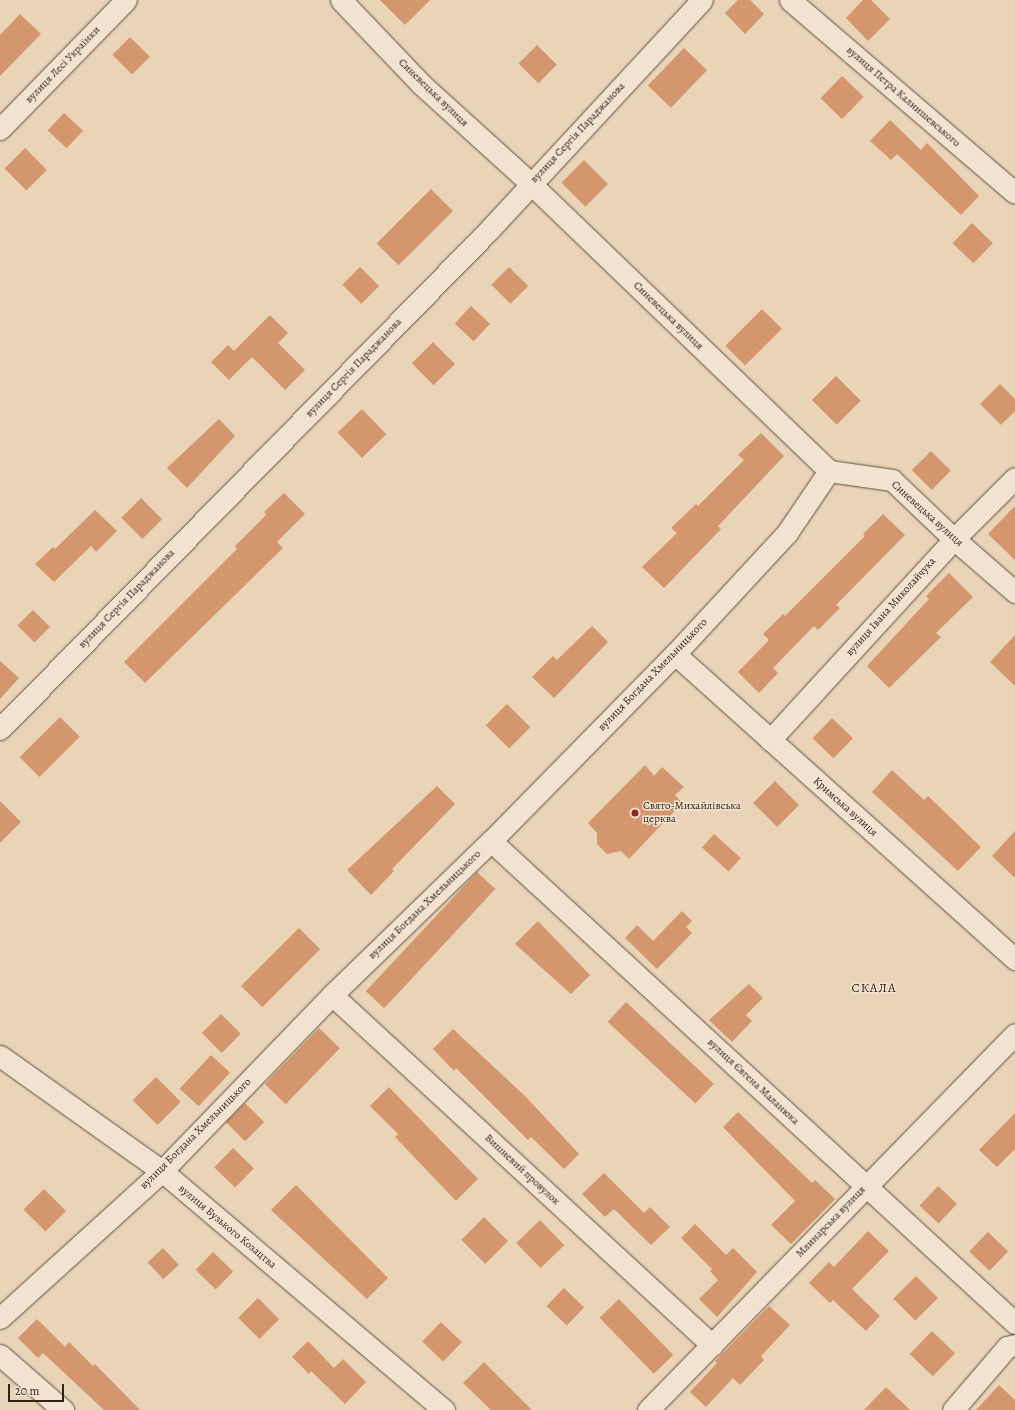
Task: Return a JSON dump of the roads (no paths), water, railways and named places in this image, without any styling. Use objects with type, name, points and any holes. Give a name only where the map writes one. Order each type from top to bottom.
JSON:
[{"type":"street","name":"вулиця Лесі Українки","points":[[0,129],[126,0]]},
{"type":"street","name":"Синевецька вулиця","points":[[342,0],[421,84],[530,183],[829,471],[892,480],[954,539],[1015,592]]},
{"type":"street","name":"вулиця Сергія Параджанова","points":[[0,729],[489,230],[530,183],[702,0]]},
{"type":"street","name":"вулиця Петра Калнишевського","points":[[790,0],[1015,193]]},
{"type":"street","name":"вулиця Богдана Хмельницького","points":[[0,1318],[162,1171],[332,995],[491,841],[675,654],[787,533],[829,471]]},
{"type":"street","name":"вулиця Івана Миколайчука","points":[[770,740],[954,539],[1015,478]]},
{"type":"street","name":"Кримська вулиця","points":[[675,654],[1015,959]]},
{"type":"street","name":"вулиця Євгена Маланюка","points":[[491,841],[1015,1323]]},
{"type":"street","name":"Вишневий провулок","points":[[332,995],[712,1345]]},
{"type":"street","name":"Млинарська вулиця","points":[[648,1410],[1015,1034]]},
{"type":"street","name":"вулиця Бузького Козацтва","points":[[0,1056],[162,1171],[444,1410]]},
{"type":"street","points":[[953,1410],[1007,1347],[1015,1345]]},
{"type":"street","points":[[0,1355],[63,1410]]},
{"type":"place","name":"Свято-Михайлівська церква","points":[[635,813]]},
{"type":"district","name":"СКАЛА","points":[[874,988]]}]
